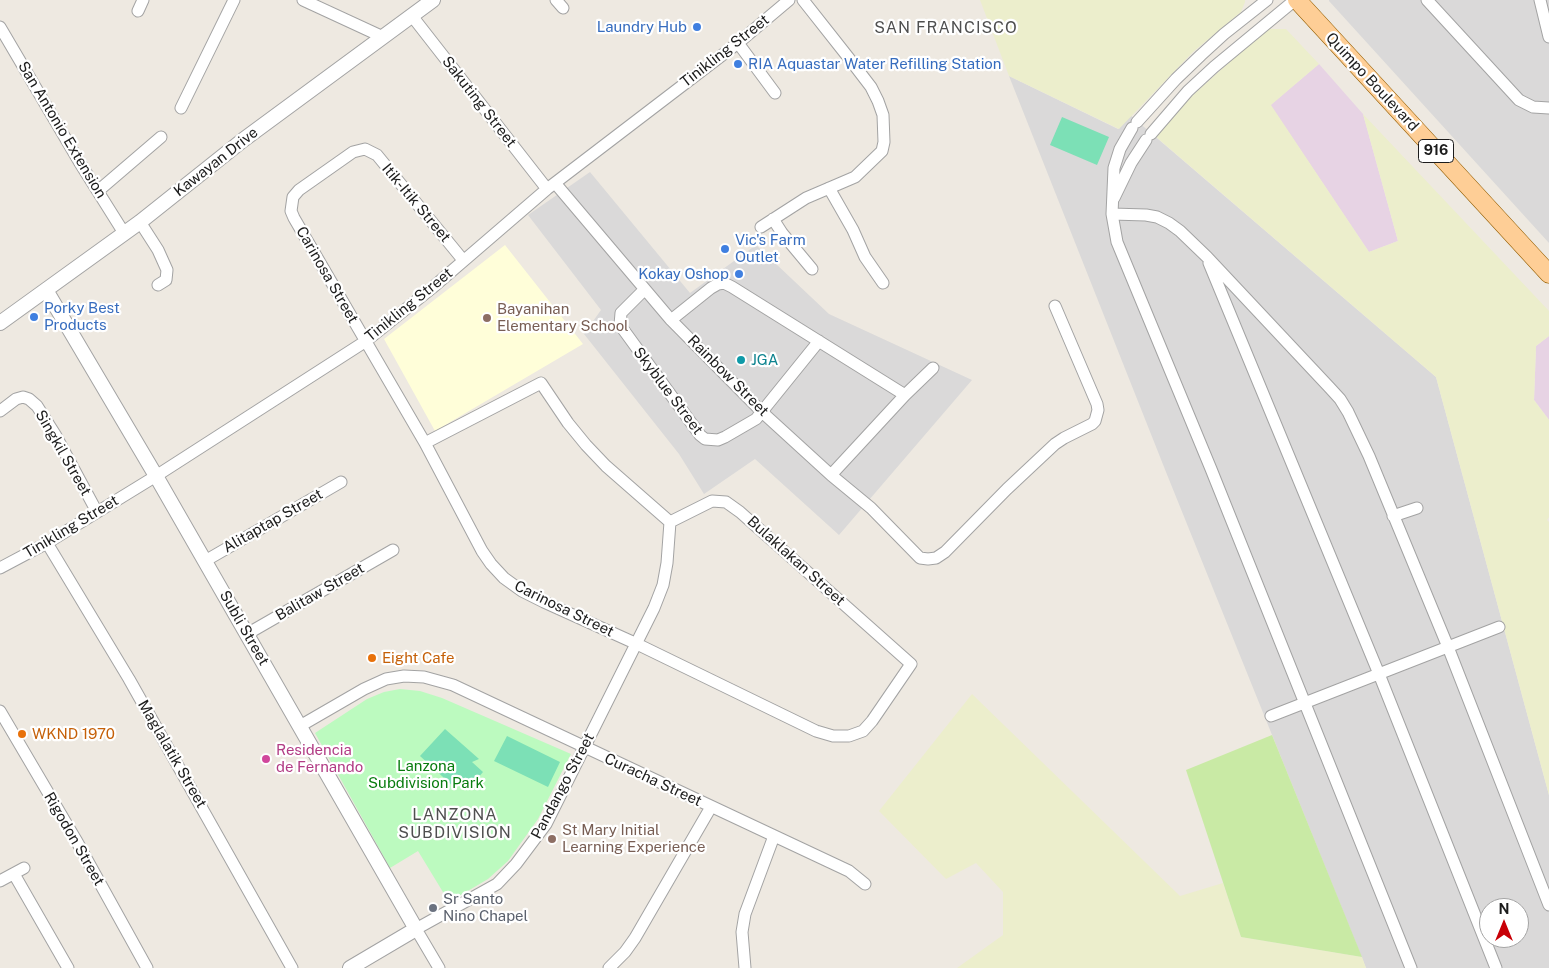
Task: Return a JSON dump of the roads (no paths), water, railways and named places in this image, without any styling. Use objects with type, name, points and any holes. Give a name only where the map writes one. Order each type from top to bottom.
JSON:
[{"type":"main road","name":"Quimpo Boulevard","points":[[1296,0],[1549,274]]},
{"type":"street","points":[[138,11],[143,0]]},
{"type":"street","points":[[181,108],[234,0]]},
{"type":"street","points":[[303,0],[383,36]]},
{"type":"street","name":"Kawayan Drive","points":[[0,323],[140,222],[243,140],[433,0]]},
{"type":"street","name":"Tinikling Street","points":[[0,568],[47,543],[156,476],[366,341],[551,186],[738,43],[789,0]]},
{"type":"street","points":[[761,227],[806,198],[854,177],[882,151],[885,132],[883,114],[871,87],[803,0]]},
{"type":"street","points":[[1267,0],[1207,50],[1135,125],[1125,139],[1116,158],[1112,187],[1112,214],[1117,242],[1211,469],[1412,968]]},
{"type":"street","points":[[1112,202],[1130,163],[1163,119],[1214,67],[1296,0]]},
{"type":"street","points":[[1427,0],[1519,100],[1533,108],[1549,108]]},
{"type":"street","points":[[1540,0],[1549,37]]},
{"type":"street","name":"Sakuting Street","points":[[412,16],[551,186]]},
{"type":"street","name":"San Antonio Extension","points":[[0,27],[124,233]]},
{"type":"street","points":[[738,43],[776,93]]},
{"type":"street","points":[[1150,108],[1163,119]]},
{"type":"street","points":[[98,191],[161,137]]},
{"type":"street","name":"Itik-Itik Street","points":[[290,204],[292,197],[299,190],[353,152],[365,149],[376,155],[464,260]]},
{"type":"street","name":"Rainbow Street","points":[[551,186],[671,320],[762,412],[831,475],[871,508],[920,558],[936,558],[945,552],[1007,489],[1055,444],[1095,421],[1098,410],[1097,404],[1055,306]]},
{"type":"street","points":[[829,188],[866,257],[883,283]]},
{"type":"street","name":"Carinosa Street","points":[[290,204],[294,218],[426,443],[482,551],[504,578],[522,591],[544,602],[637,644],[816,731],[833,736],[849,736],[862,731],[872,721],[911,664]]},
{"type":"street","points":[[1112,214],[1157,217],[1180,231],[1207,257],[1340,399],[1355,425],[1448,647],[1549,904]]},
{"type":"street","points":[[773,219],[782,233],[812,269]]},
{"type":"street","points":[[140,222],[168,270],[166,280],[158,285]]},
{"type":"street","points":[[1207,257],[1379,674],[1496,968]]},
{"type":"street","points":[[671,320],[711,288],[724,283],[732,286],[905,395]]},
{"type":"street","name":"Subli Street","points":[[46,290],[156,476],[439,968]]},
{"type":"street","name":"Skyblue Street","points":[[644,290],[621,313],[620,325],[700,435],[705,439],[718,440],[742,428],[762,412],[819,341]]},
{"type":"street","points":[[831,475],[905,395],[933,368]]},
{"type":"street","points":[[426,443],[541,383],[586,445],[606,466],[670,522]]},
{"type":"street","name":"Singkil Street","points":[[0,411],[16,399],[23,398],[29,399],[37,406],[56,436],[97,512]]},
{"type":"street","name":"Alitaptap Street","points":[[205,561],[340,482]]},
{"type":"street","name":"Bulaklakan Street","points":[[670,522],[712,501],[726,502],[740,512],[911,664]]},
{"type":"street","points":[[1393,516],[1417,508]]},
{"type":"street","name":"Pandango Street","points":[[350,968],[496,884],[516,864],[546,824],[654,608],[663,585],[670,522]]},
{"type":"street","name":"Maglalatik Street","points":[[47,543],[128,679],[292,968]]},
{"type":"street","name":"Balitaw Street","points":[[247,634],[393,550]]},
{"type":"street","points":[[1272,716],[1499,628]]},
{"type":"street","name":"Curacha Street","points":[[300,726],[364,689],[386,679],[404,676],[424,678],[453,685],[849,871],[865,884]]},
{"type":"street","name":"Rigodon Street","points":[[0,711],[76,840],[147,968]]},
{"type":"street","points":[[609,968],[625,952],[634,938],[711,807]]},
{"type":"street","points":[[745,968],[742,932],[745,914],[774,836]]},
{"type":"street","points":[[0,882],[19,871],[68,968]]},
{"type":"place","name":"Laundry Hub","points":[[697,27]]},
{"type":"place","name":"RIA Aquastar Water Refilling Station","points":[[738,64]]},
{"type":"place","name":"Vic's Farm Outlet","points":[[725,249]]},
{"type":"place","name":"Kokay Oshop","points":[[739,274]]},
{"type":"place","name":"Porky Best Products","points":[[34,317]]},
{"type":"place","name":"Bayanihan Elementary School","points":[[487,318]]},
{"type":"place","name":"JGA","points":[[741,360]]},
{"type":"place","name":"Eight Cafe","points":[[372,658]]},
{"type":"place","name":"WKND 1970","points":[[22,734]]},
{"type":"place","name":"Residencia de Fernando","points":[[266,759]]},
{"type":"place","name":"St Mary Initial Learning Experience","points":[[552,839]]},
{"type":"place","name":"Sr Santo Nino Chapel","points":[[433,908]]},
{"type":"district","name":"SAN FRANCISCO","points":[[946,28]]},
{"type":"district","name":"LANZONA SUBDIVISION","points":[[455,824]]},
{"type":"park label","name":"Lanzona Subdivision Park","points":[[426,774]]}]
